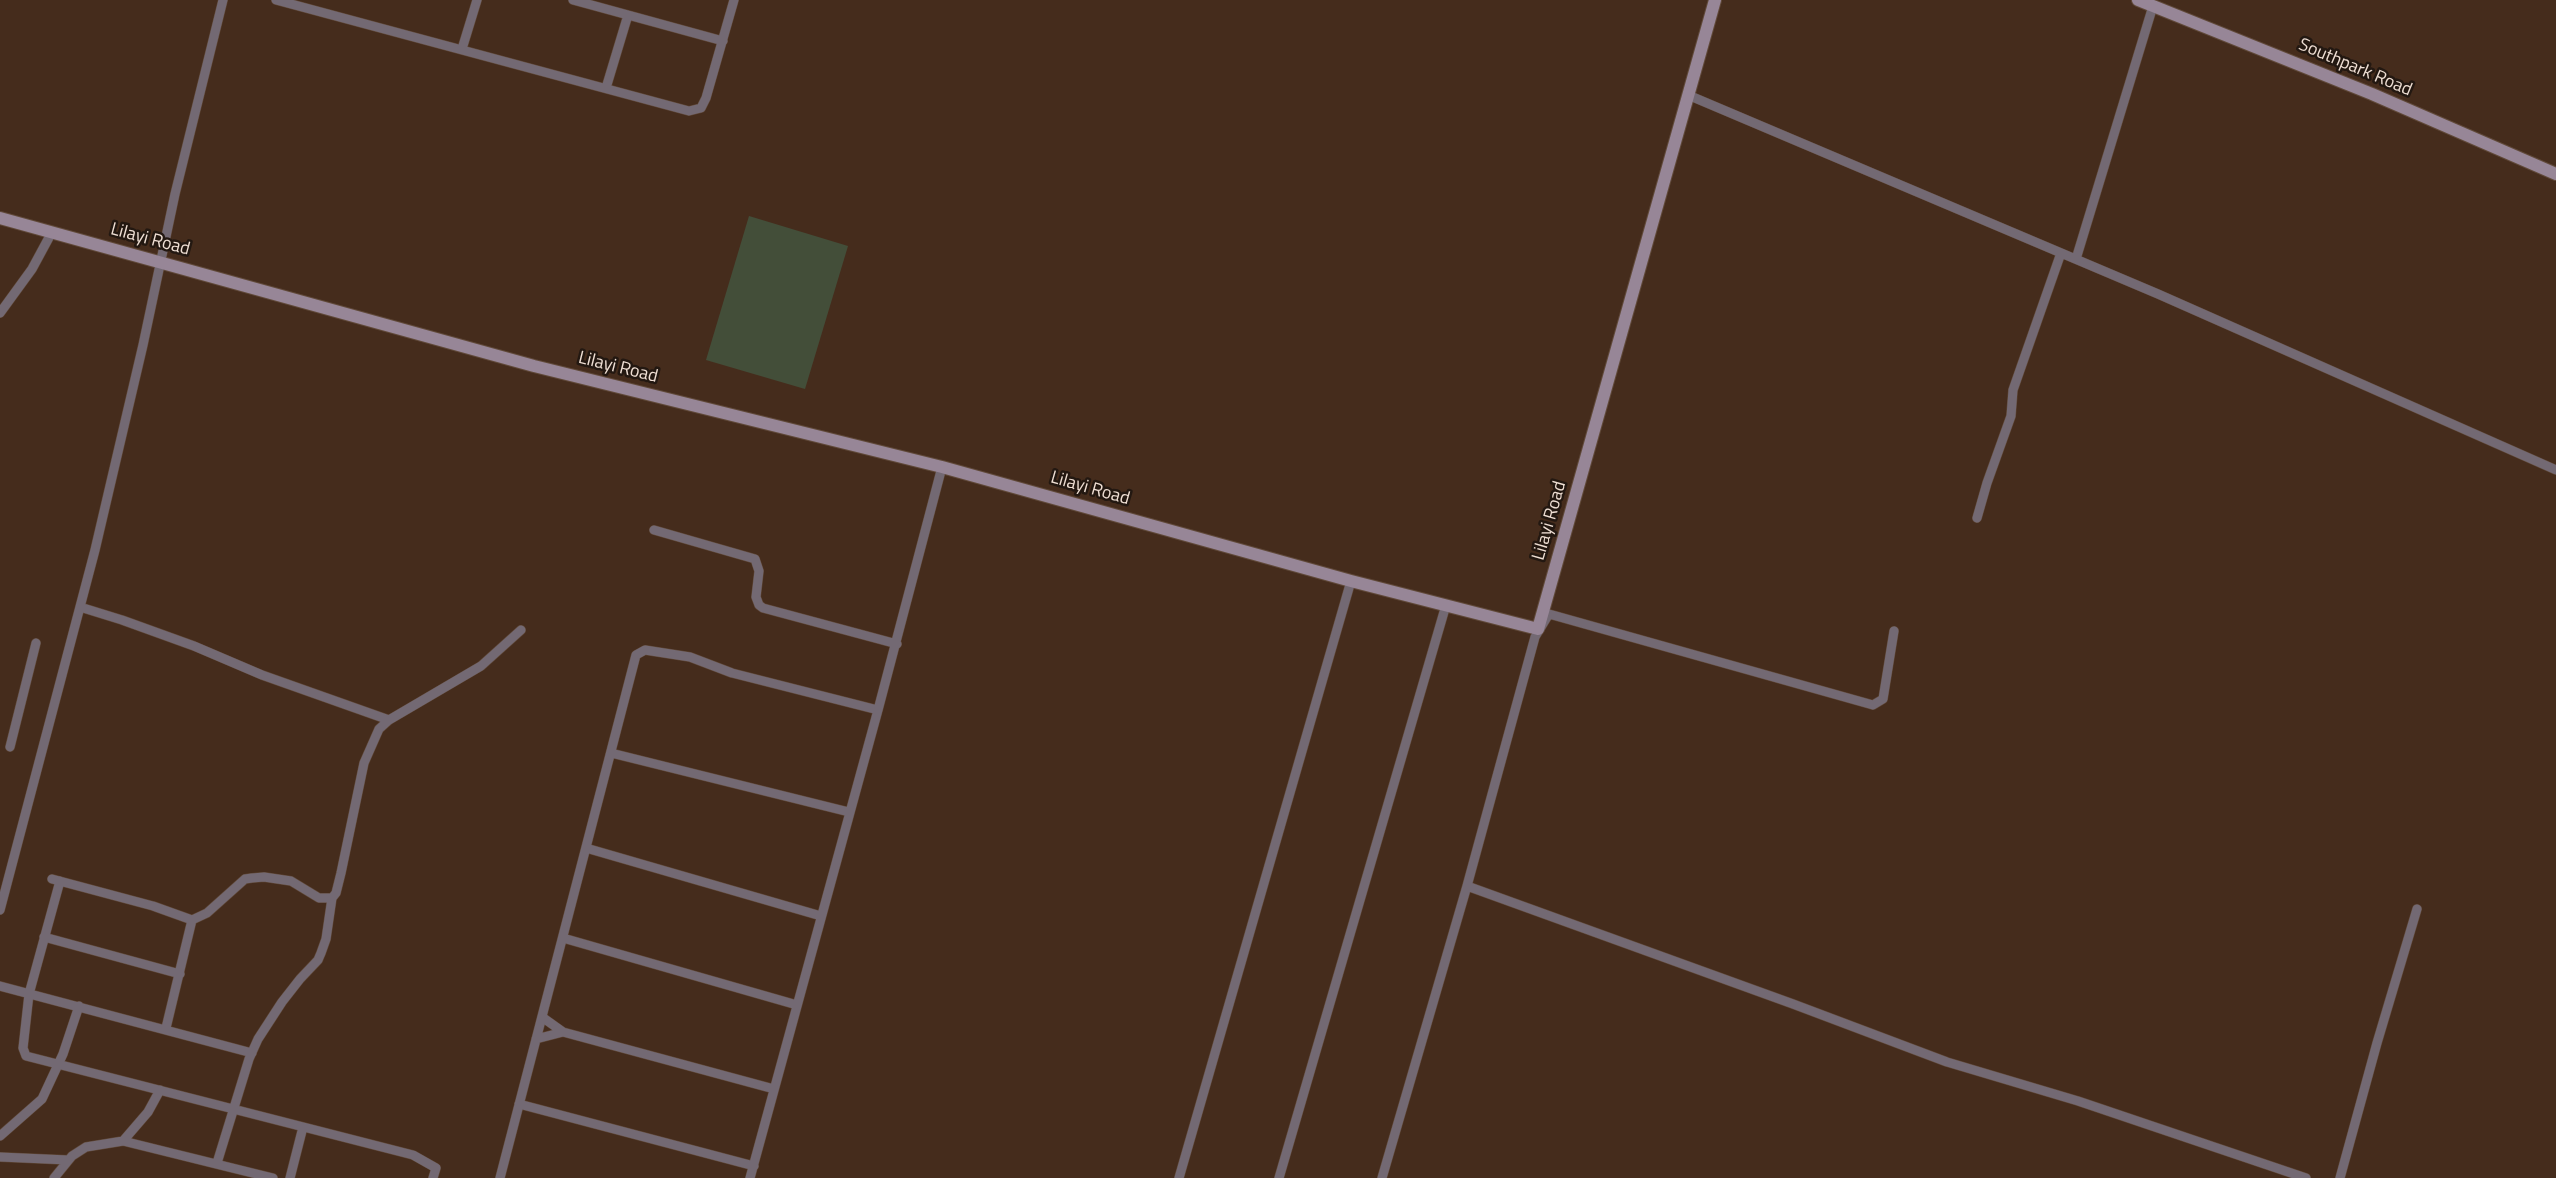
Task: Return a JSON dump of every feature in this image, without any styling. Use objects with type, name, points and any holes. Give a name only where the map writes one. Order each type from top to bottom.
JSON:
[{"type":"street","points":[[0,910],[80,608],[134,386],[159,261],[223,0]]},
{"type":"street","points":[[276,0],[689,111],[701,108],[734,0]]},
{"type":"street","points":[[462,49],[477,0]]},
{"type":"street","points":[[573,0],[723,42]]},
{"type":"street","name":"Lilayi Road","points":[[0,218],[534,366],[942,467],[1351,581],[1538,629],[1715,0]]},
{"type":"street","name":"Southpark Road","points":[[2138,0],[2372,94],[2556,174]]},
{"type":"street","points":[[2076,259],[2153,6]]},
{"type":"street","points":[[606,88],[628,15]]},
{"type":"street","points":[[1688,95],[2076,259],[2556,470]]},
{"type":"street","points":[[0,313],[32,269],[52,232]]},
{"type":"street","points":[[1977,518],[2011,416],[2013,390],[2061,253]]},
{"type":"street","points":[[750,1178],[897,644],[942,467]]},
{"type":"street","points":[[654,530],[755,559],[759,571],[756,597],[763,608],[897,644]]},
{"type":"street","points":[[1179,1178],[1351,581]]},
{"type":"street","points":[[1279,1178],[1446,605]]},
{"type":"street","points":[[80,608],[122,620],[194,646],[262,675],[389,720]]},
{"type":"street","points":[[1382,1178],[1467,886],[1538,629],[1549,614],[1873,705],[1883,699],[1894,631]]},
{"type":"street","points":[[217,1163],[252,1053],[282,1002],[300,978],[318,960],[326,939],[332,898],[336,893],[341,873],[364,763],[378,729],[389,720],[482,666],[521,630]]},
{"type":"street","points":[[10,747],[36,644]]},
{"type":"street","points":[[500,1178],[636,655],[645,650],[690,657],[732,673],[878,710]]},
{"type":"street","points":[[612,753],[849,812]]},
{"type":"street","points":[[586,848],[821,916]]},
{"type":"street","points":[[332,898],[319,898],[291,881],[264,877],[245,879],[207,913],[192,920],[153,906],[56,880],[29,994],[24,1052],[26,1056],[59,1065],[413,1155],[436,1168],[433,1178]]},
{"type":"street","points":[[1467,886],[1947,1062],[2078,1101],[2306,1178]]},
{"type":"street","points":[[2340,1178],[2417,909]]},
{"type":"street","points":[[166,1029],[192,920]]},
{"type":"street","points":[[44,938],[180,974]]},
{"type":"street","points":[[563,938],[797,1005]]},
{"type":"street","points":[[0,986],[252,1053]]},
{"type":"street","points":[[0,1136],[42,1099],[59,1065],[79,1006]]},
{"type":"street","points":[[542,1017],[563,1032],[774,1089]]},
{"type":"street","points":[[536,1039],[563,1032]]},
{"type":"street","points":[[123,1140],[148,1112],[160,1090]]},
{"type":"street","points":[[519,1104],[754,1166]]},
{"type":"street","points":[[290,1178],[303,1127]]},
{"type":"street","points":[[54,1178],[68,1160],[86,1147],[123,1140],[273,1178]]},
{"type":"street","points":[[0,1157],[68,1160]]},
{"type":"green space","points":[[749,216],[848,246],[805,389],[706,360]]}]
